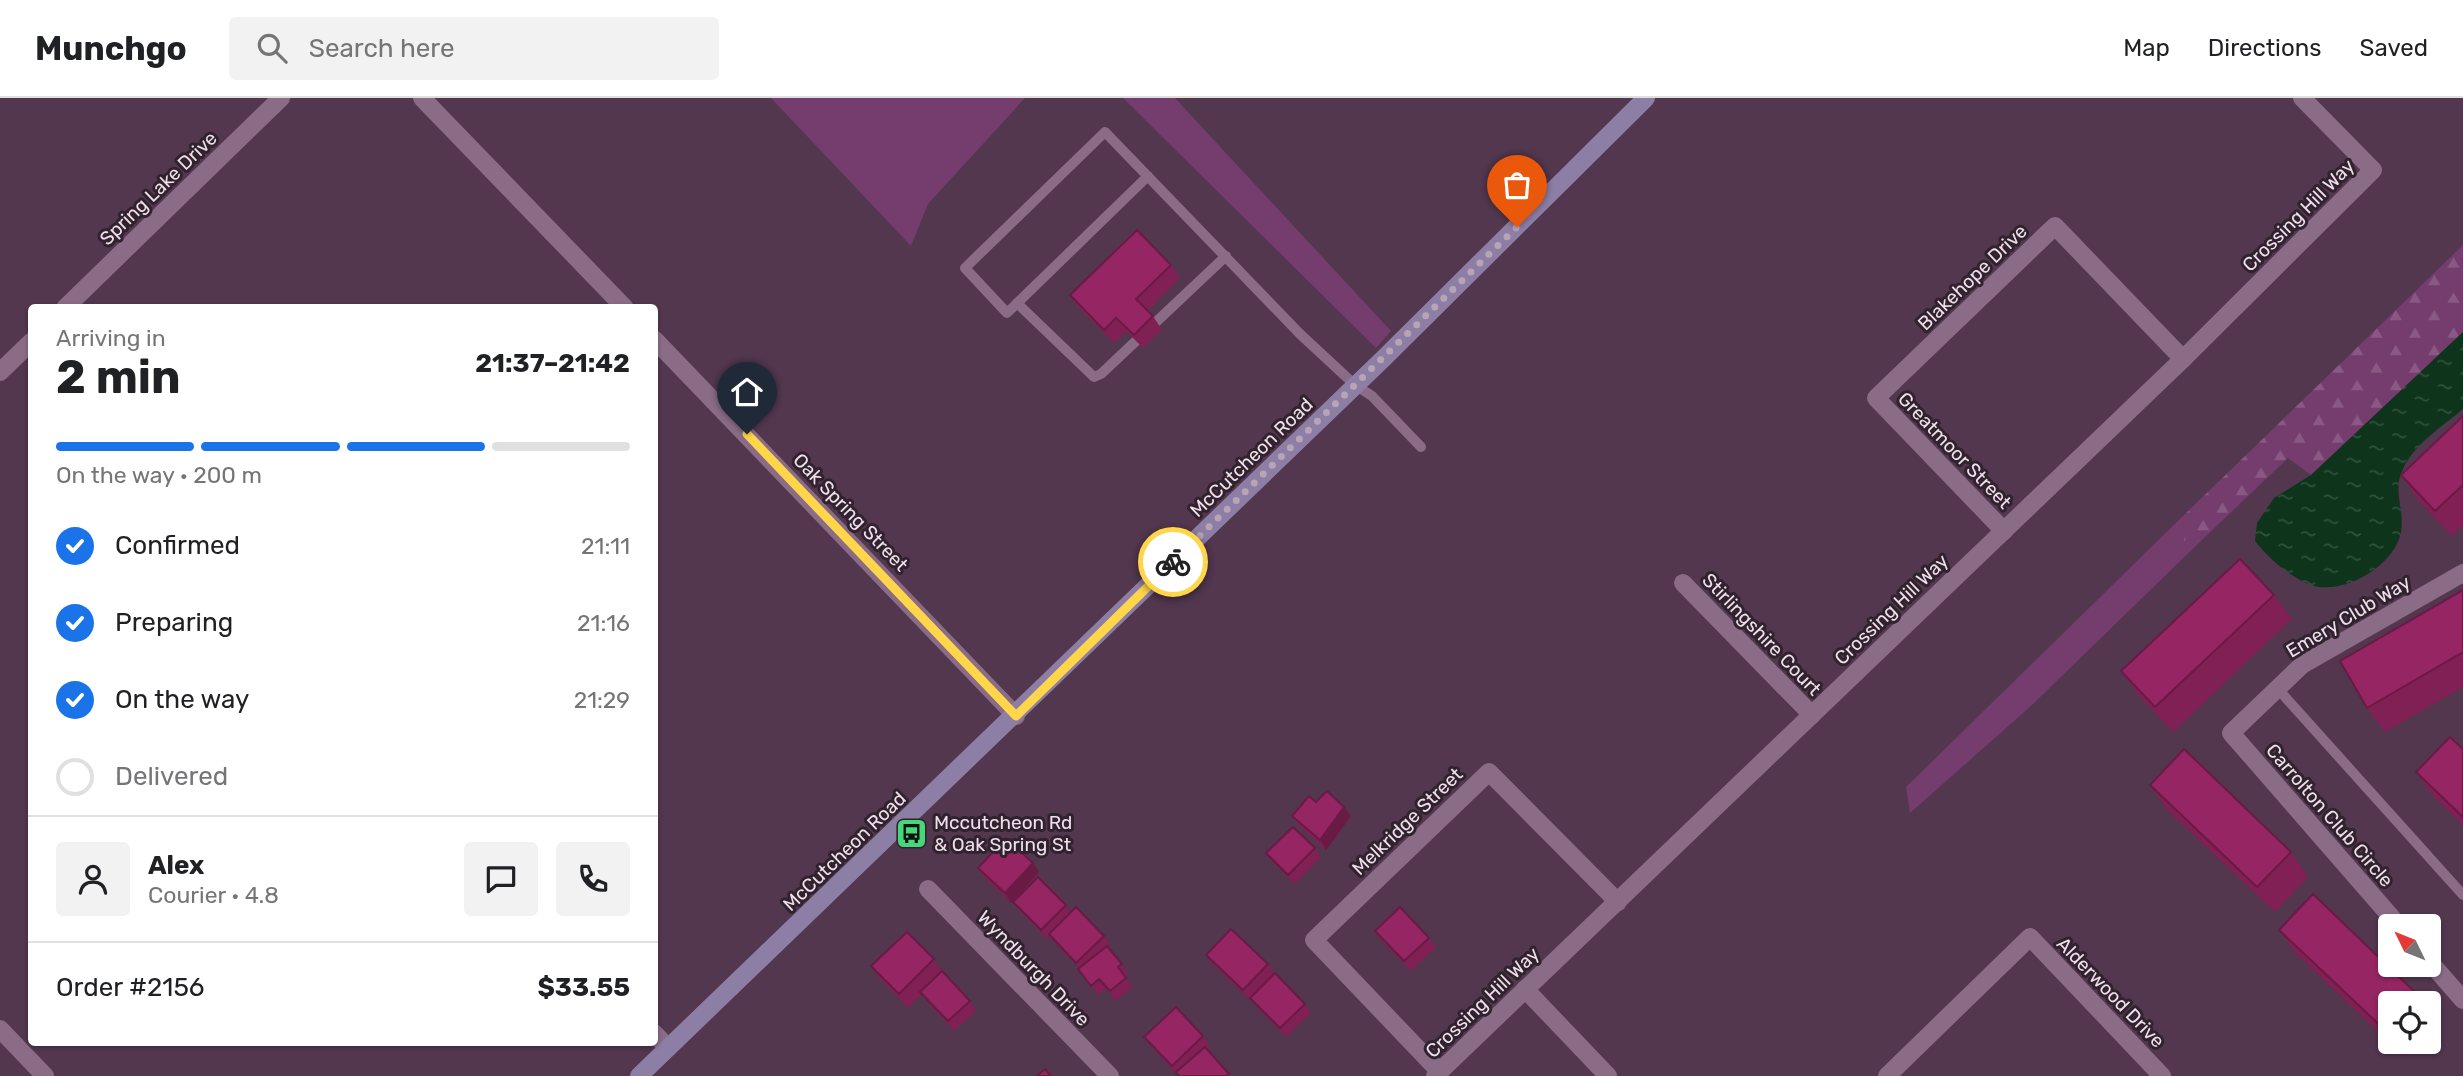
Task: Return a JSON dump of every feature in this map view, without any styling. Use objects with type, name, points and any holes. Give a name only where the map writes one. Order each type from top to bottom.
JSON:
[{"type":"main road","name":"McCutcheon Road","points":[[639,1076],[1016,716],[1646,98]]},
{"type":"street","name":"Spring Lake Drive","points":[[69,304],[281,98]]},
{"type":"street","points":[[422,98],[621,304]]},
{"type":"street","name":"Crossing Hill Way","points":[[1438,1074],[2183,359],[2373,170],[2302,98]]},
{"type":"street","name":"Blakehope Drive","points":[[1876,398],[2055,226],[2183,359]]},
{"type":"street","name":"Oak Spring Street","points":[[658,342],[1016,716]]},
{"type":"street","points":[[0,372],[28,345]]},
{"type":"street","name":"Greatmoor Street","points":[[1876,398],[2004,531]]},
{"type":"street","name":"Emery Club Way","points":[[2231,733],[2302,665],[2463,573]]},
{"type":"street","name":"Stirlingshire Court","points":[[1683,583],[1812,715]]},
{"type":"street","name":"Carrolton Club Circle","points":[[2231,733],[2389,914]]},
{"type":"street","name":"Melkridge Street","points":[[1438,1074],[1314,940],[1489,772],[1618,902]]},
{"type":"street","name":"Wyndburgh Drive","points":[[928,889],[1110,1076]]},
{"type":"street","name":"Alderwood Drive","points":[[1887,1076],[2030,937],[2162,1076]]},
{"type":"street","points":[[2441,975],[2463,1000]]},
{"type":"street","points":[[1525,989],[1608,1076]]},
{"type":"street","points":[[0,1029],[45,1076]]},
{"type":"street","points":[[658,1037],[668,1048]]},
{"type":"lane","points":[[1148,176],[1007,313],[965,268],[1105,132],[1148,176],[1226,256],[1300,334],[1355,385],[1371,396],[1421,447]]},
{"type":"lane","points":[[1155,323],[1226,256]]},
{"type":"lane","points":[[1017,303],[1094,377],[1101,374],[1136,341]]},
{"type":"lane","points":[[2277,688],[2463,895]]},
{"type":"green space","points":[[771,98],[1025,98],[928,204],[911,246]]},
{"type":"green space","points":[[1123,98],[1175,98],[1391,331],[1376,348]]},
{"type":"green space","points":[[2463,245],[2463,332],[2311,475],[2288,458],[2206,536],[2184,541],[2183,516]]},
{"type":"green space","points":[[2183,516],[2185,541],[2206,536],[2031,706],[1910,813],[1906,787]]},
{"type":"water","points":[[2463,332],[2463,409],[2414,451],[2403,469],[2399,485],[2402,524],[2397,544],[2379,566],[2340,586],[2314,586],[2290,574],[2255,541],[2257,523],[2274,498],[2311,475]]},
{"type":"building","points":[[1137,230],[1171,265],[1136,299],[1153,316],[1134,335],[1116,318],[1104,330],[1070,295]]},
{"type":"building","points":[[2463,416],[2463,485],[2435,511],[2401,475]]},
{"type":"building","points":[[2240,559],[2274,595],[2155,707],[2121,671]]},
{"type":"building","points":[[2463,590],[2463,652],[2367,708],[2340,661]]},
{"type":"building","points":[[2450,737],[2463,749],[2463,817],[2416,772]]},
{"type":"building","points":[[2184,749],[2291,852],[2257,887],[2150,785]]},
{"type":"building","points":[[1327,791],[1344,807],[1320,840],[1292,816],[1309,796],[1316,802]]},
{"type":"building","points":[[1293,827],[1315,848],[1288,875],[1266,853]]},
{"type":"building","points":[[1006,838],[1033,863],[1005,893],[978,868]]},
{"type":"building","points":[[1038,877],[1066,905],[1041,930],[1013,902]]},
{"type":"building","points":[[2313,894],[2378,957],[2378,977],[2399,977],[2414,991],[2378,991],[2378,1024],[2279,930]]},
{"type":"building","points":[[1076,907],[1104,936],[1076,963],[1049,934]]},
{"type":"building","points":[[1400,907],[1429,938],[1404,961],[1375,931]]},
{"type":"building","points":[[1231,929],[1268,964],[1243,990],[1206,955]]},
{"type":"building","points":[[907,932],[934,959],[899,994],[871,966]]},
{"type":"building","points":[[1107,946],[1122,964],[1118,967],[1126,978],[1110,991],[1099,979],[1091,986],[1078,969]]},
{"type":"building","points":[[942,971],[970,1001],[948,1021],[920,992]]},
{"type":"building","points":[[1275,973],[1305,1004],[1280,1028],[1250,998]]},
{"type":"building","points":[[1176,1007],[1203,1036],[1172,1066],[1144,1037]]},
{"type":"building","points":[[1205,1047],[1229,1074],[1179,1076],[1176,1072]]},
{"type":"building","points":[[1045,1069],[1051,1076],[1037,1076]]},
{"type":"way so far","points":[[1173,562],[1517,227]]},
{"type":"place","name":"Mccutcheon Rd & Oak Spring St","points":[[911,833]]},
{"type":"route","points":[[747,434],[1016,716],[1173,562]]}]
